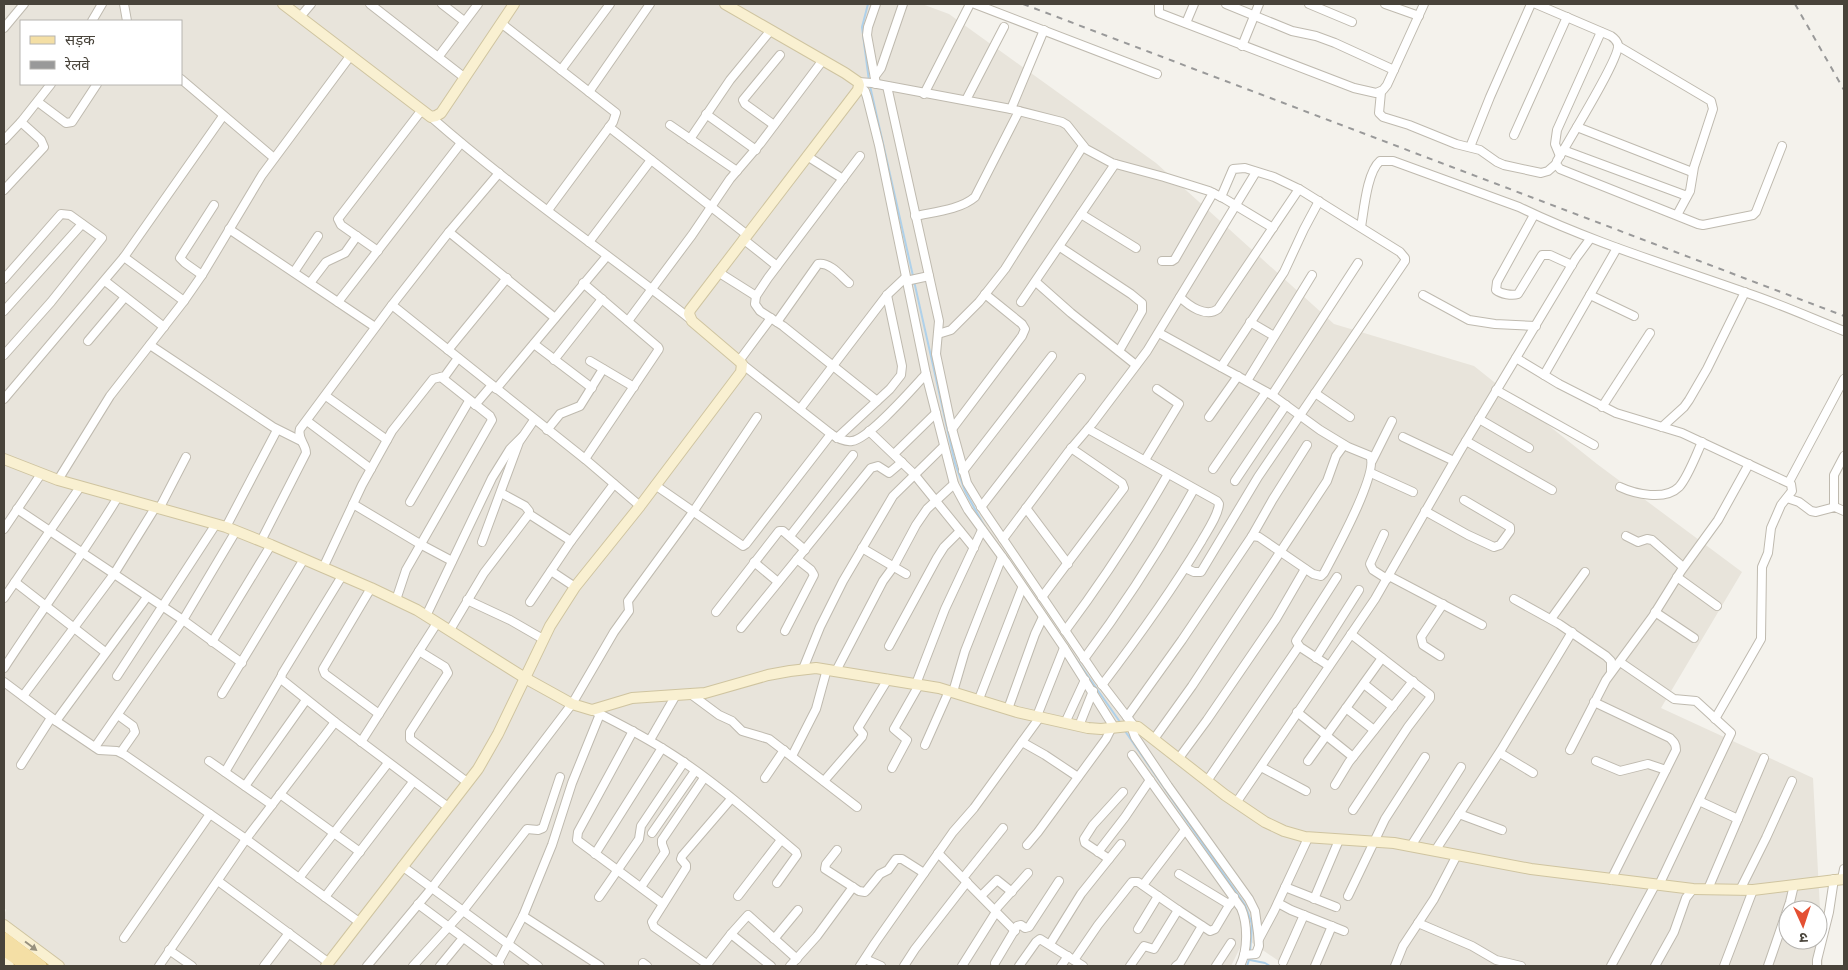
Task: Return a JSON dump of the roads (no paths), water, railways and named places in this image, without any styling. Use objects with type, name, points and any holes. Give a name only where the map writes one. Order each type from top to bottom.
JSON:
[{"type":"main road","points":[[4,938],[41,966]]},
{"type":"main road","points":[[4,950],[26,966]]},
{"type":"street","points":[[4,28],[24,4]]},
{"type":"street","points":[[93,20],[102,4]]},
{"type":"street","points":[[124,4],[127,20]]},
{"type":"street","points":[[283,4],[431,117],[499,173],[689,318],[740,362],[834,436],[853,441],[869,431],[926,374]]},
{"type":"street","points":[[300,17],[311,4]]},
{"type":"street","points":[[370,4],[465,78]]},
{"type":"street","points":[[442,4],[464,21]]},
{"type":"street","points":[[439,56],[478,4]]},
{"type":"street","points":[[431,117],[441,113],[514,4]]},
{"type":"street","points":[[560,70],[610,4]]},
{"type":"street","points":[[589,92],[650,4]]},
{"type":"street","points":[[726,4],[823,60],[868,82],[1015,110],[1062,122],[1090,152],[1115,164],[1164,177],[1217,195],[1273,228]]},
{"type":"street","points":[[876,4],[867,35],[868,97],[910,279],[926,374],[954,484],[964,504],[1064,648],[1114,727]]},
{"type":"street","points":[[689,318],[690,310],[718,272],[858,90],[868,82],[882,64],[903,4]]},
{"type":"street","points":[[924,94],[970,4]]},
{"type":"street","points":[[975,4],[1157,74]]},
{"type":"street","points":[[1159,4],[1159,13],[1242,46],[1354,88],[1372,93],[1381,92]]},
{"type":"street","points":[[1186,23],[1194,4]]},
{"type":"street","points":[[1226,4],[1292,31],[1326,40],[1394,70]]},
{"type":"street","points":[[1242,46],[1259,4]]},
{"type":"street","points":[[1309,4],[1352,22]]},
{"type":"street","points":[[1385,4],[1419,16]]},
{"type":"street","points":[[1424,4],[1387,85],[1381,92],[1380,116],[1483,152],[1497,162],[1536,173],[1545,172],[1556,164],[1612,64],[1618,46]]},
{"type":"street","points":[[1470,147],[1531,4]]},
{"type":"street","points":[[1536,4],[1615,39],[1618,46],[1711,101],[1713,110],[1692,172],[1691,187],[1677,216]]},
{"type":"street","points":[[1514,135],[1567,17]]},
{"type":"street","points":[[501,23],[616,113],[616,118],[548,210]]},
{"type":"street","points":[[966,100],[1004,27]]},
{"type":"street","points":[[690,139],[730,80],[771,30]]},
{"type":"street","points":[[915,216],[964,204],[975,197],[1015,110],[1044,30]]},
{"type":"street","points":[[1601,32],[1557,130],[1555,144],[1562,153],[1687,196]]},
{"type":"street","points":[[774,126],[745,104],[743,100],[780,55]]},
{"type":"street","points":[[58,480],[110,396],[184,301],[274,158],[350,56]]},
{"type":"street","points":[[628,321],[710,207],[737,171],[756,150],[823,60]]},
{"type":"street","points":[[182,79],[274,158]]},
{"type":"street","points":[[4,140],[38,102],[50,85]]},
{"type":"street","points":[[38,102],[66,123],[72,122],[96,85]]},
{"type":"street","points":[[887,86],[939,321],[936,354],[952,429],[967,483],[1003,540],[1130,724],[1135,737],[1168,786],[1249,899],[1256,918],[1259,939],[1258,950],[1248,955],[1240,966]]},
{"type":"street","points":[[378,251],[341,225],[338,219],[421,111]]},
{"type":"street","points":[[706,114],[756,150]]},
{"type":"street","points":[[4,399],[124,257],[180,174],[224,116]]},
{"type":"street","points":[[4,190],[44,147],[41,140],[21,122]]},
{"type":"street","points":[[670,125],[737,171]]},
{"type":"street","points":[[609,127],[710,207],[778,266]]},
{"type":"street","points":[[1577,127],[1692,172]]},
{"type":"street","points":[[338,302],[461,143]]},
{"type":"street","points":[[938,334],[951,330],[985,294],[1005,269],[1083,146]]},
{"type":"street","points":[[1556,164],[1560,169],[1583,180],[1703,225],[1753,215],[1756,212],[1782,146]]},
{"type":"street","points":[[807,156],[843,179]]},
{"type":"street","points":[[860,156],[756,296],[755,304],[757,308],[877,401]]},
{"type":"street","points":[[589,242],[651,160]]},
{"type":"street","points":[[1361,227],[1373,171],[1380,161],[1385,160],[1406,165],[1444,179],[1519,207],[1590,239],[1745,292],[1844,331]]},
{"type":"street","points":[[1022,302],[1115,164]]},
{"type":"street","points":[[1162,261],[1172,261],[1175,258],[1233,169],[1245,168],[1274,177],[1299,189],[1400,252],[1405,258],[1405,261],[1258,477],[1201,572],[1194,572],[1185,568]]},
{"type":"street","points":[[1003,540],[1136,365],[1158,333],[1256,172]]},
{"type":"street","points":[[261,541],[306,452],[298,433],[392,305],[449,232],[499,173]]},
{"type":"street","points":[[1180,298],[1194,308],[1210,312],[1214,311],[1299,189]]},
{"type":"street","points":[[1221,366],[1284,272],[1304,229],[1320,201]]},
{"type":"street","points":[[202,275],[180,258],[214,205]]},
{"type":"street","points":[[4,279],[61,214],[67,214],[100,236],[102,240],[4,356]]},
{"type":"street","points":[[1081,214],[1136,248]]},
{"type":"street","points":[[1534,215],[1497,282],[1496,290],[1514,295],[1518,294],[1542,255],[1550,255],[1572,265]]},
{"type":"street","points":[[4,311],[82,224]]},
{"type":"street","points":[[229,229],[376,327]]},
{"type":"street","points":[[449,232],[555,318]]},
{"type":"street","points":[[294,272],[318,236]]},
{"type":"street","points":[[310,283],[326,262],[345,253],[357,236]]},
{"type":"street","points":[[1236,802],[1388,578],[1454,460],[1572,265],[1590,239]]},
{"type":"street","points":[[1060,247],[1132,294],[1142,303],[1142,312],[1119,352]]},
{"type":"street","points":[[1544,375],[1616,248]]},
{"type":"street","points":[[410,502],[472,403],[494,387],[534,344],[607,256]]},
{"type":"street","points":[[124,257],[184,301]]},
{"type":"street","points":[[218,881],[289,933],[328,965],[488,753],[543,640],[575,587],[640,506],[741,372],[740,362],[818,264],[822,263],[829,267],[849,283]]},
{"type":"street","points":[[1213,469],[1269,394],[1358,263]]},
{"type":"street","points":[[718,272],[756,296]]},
{"type":"street","points":[[1247,381],[1312,275]]},
{"type":"street","points":[[800,409],[887,295],[910,279],[929,276]]},
{"type":"street","points":[[448,350],[507,278]]},
{"type":"street","points":[[105,281],[164,328]]},
{"type":"street","points":[[1036,282],[1136,365]]},
{"type":"street","points":[[583,283],[658,346],[659,349],[585,459]]},
{"type":"street","points":[[1662,427],[1689,400],[1745,292]]},
{"type":"street","points":[[952,429],[1022,336],[1025,329],[1022,324],[985,294]]},
{"type":"street","points":[[655,485],[740,545],[746,544],[834,436],[877,401],[897,380],[902,371],[887,295]]},
{"type":"street","points":[[1423,295],[1469,320],[1495,324],[1536,326]]},
{"type":"street","points":[[1590,295],[1634,316]]},
{"type":"street","points":[[88,341],[125,297]]},
{"type":"street","points":[[554,360],[602,299]]},
{"type":"street","points":[[392,305],[585,459],[640,506]]},
{"type":"street","points":[[1250,322],[1274,336]]},
{"type":"street","points":[[1158,333],[1269,394],[1320,430],[1370,456],[1372,461]]},
{"type":"street","points":[[1602,406],[1650,333]]},
{"type":"street","points":[[534,344],[592,388]]},
{"type":"street","points":[[150,345],[277,430],[301,441]]},
{"type":"street","points":[[963,471],[1052,356]]},
{"type":"street","points":[[323,568],[353,504],[387,440],[433,379],[445,376],[458,358]]},
{"type":"street","points":[[1516,358],[1602,406],[1626,417],[1682,433],[1788,482],[1793,488],[1788,498],[1781,505],[1771,528],[1768,553],[1761,572],[1761,639],[1715,719]]},
{"type":"street","points":[[590,362],[634,387]]},
{"type":"street","points":[[547,430],[560,414],[580,406],[603,369]]},
{"type":"street","points":[[1209,417],[1238,376]]},
{"type":"street","points":[[396,600],[406,570],[491,423],[492,418],[441,378]]},
{"type":"street","points":[[982,507],[1081,378]]},
{"type":"street","points":[[1788,482],[1844,379]]},
{"type":"street","points":[[1145,460],[1179,404],[1157,389]]},
{"type":"street","points":[[1496,390],[1594,445]]},
{"type":"street","points":[[1315,393],[1350,417]]},
{"type":"street","points":[[326,396],[387,440]]},
{"type":"street","points":[[1235,482],[1286,405]]},
{"type":"street","points":[[894,454],[936,414]]},
{"type":"street","points":[[367,966],[431,889],[572,704],[614,632],[628,612],[628,601],[693,512],[757,417]]},
{"type":"street","points":[[1479,419],[1529,448]]},
{"type":"street","points":[[426,616],[496,470],[510,449],[522,437],[534,420]]},
{"type":"street","points":[[307,421],[371,469]]},
{"type":"street","points":[[1252,536],[1259,537],[1318,576],[1324,573],[1358,503],[1370,473],[1372,461],[1392,421]]},
{"type":"street","points":[[1088,429],[1217,501],[1219,507],[1185,568],[1134,643],[1102,685]]},
{"type":"street","points":[[117,676],[162,607],[221,526],[277,430]]},
{"type":"street","points":[[869,431],[914,474],[974,548]]},
{"type":"street","points":[[482,542],[522,437]]},
{"type":"street","points":[[1403,437],[1454,460]]},
{"type":"street","points":[[1466,440],[1552,490]]},
{"type":"street","points":[[1620,488],[1648,496],[1673,491],[1683,480],[1702,442]]},
{"type":"street","points":[[1130,724],[1182,640],[1252,536],[1307,444]]},
{"type":"street","points":[[1154,738],[1192,686],[1327,480],[1336,456],[1344,444]]},
{"type":"street","points":[[803,669],[829,608],[893,496],[944,446]]},
{"type":"street","points":[[1042,597],[1124,486],[1072,448]]},
{"type":"street","points":[[790,536],[854,455]]},
{"type":"street","points":[[1834,507],[1834,475],[1844,456]]},
{"type":"street","points":[[23,696],[75,629],[114,574],[157,508],[186,457]]},
{"type":"street","points":[[4,460],[80,487],[236,531],[371,588],[426,616],[525,678],[572,704],[596,712],[634,731],[684,762],[797,855],[777,883]]},
{"type":"street","points":[[741,628],[873,466],[878,466],[889,473],[902,462]]},
{"type":"street","points":[[1570,750],[1611,671],[1620,662],[1718,520],[1749,464]]},
{"type":"street","points":[[1370,473],[1413,492]]},
{"type":"street","points":[[4,529],[41,474]]},
{"type":"street","points":[[1065,631],[1129,541],[1168,474]]},
{"type":"street","points":[[530,602],[571,541],[614,484]]},
{"type":"street","points":[[792,756],[816,709],[832,670],[921,517],[954,484]]},
{"type":"street","points":[[4,598],[80,487]]},
{"type":"street","points":[[1084,659],[1153,561],[1194,488]]},
{"type":"street","points":[[501,493],[526,506],[529,514],[571,541]]},
{"type":"street","points":[[4,668],[83,553],[118,497]]},
{"type":"street","points":[[1788,498],[1799,502],[1811,511],[1816,512],[1834,507],[1844,511]]},
{"type":"street","points":[[1425,510],[1482,542],[1494,547],[1500,545],[1510,531],[1510,527],[1464,500]]},
{"type":"street","points":[[353,504],[452,561]]},
{"type":"street","points":[[1026,508],[1068,564]]},
{"type":"street","points":[[17,509],[183,620],[242,663]]},
{"type":"street","points":[[450,630],[484,574],[529,514]]},
{"type":"street","points":[[892,768],[907,740],[894,729],[917,684],[945,609],[982,530]]},
{"type":"street","points":[[96,747],[183,620],[236,531]]},
{"type":"street","points":[[716,612],[779,531],[783,531],[790,536],[805,550]]},
{"type":"street","points":[[889,646],[936,558],[944,546],[960,531]]},
{"type":"street","points":[[1384,534],[1370,564],[1373,570],[1482,624]]},
{"type":"street","points":[[1626,536],[1638,542],[1647,539],[1652,540],[1684,568]]},
{"type":"street","points":[[212,642],[271,545]]},
{"type":"street","points":[[862,548],[906,574]]},
{"type":"street","points":[[925,745],[951,691],[1002,557]]},
{"type":"street","points":[[222,694],[304,559]]},
{"type":"street","points":[[785,631],[814,575],[798,559]]},
{"type":"street","points":[[754,562],[778,582]]},
{"type":"street","points":[[1179,758],[1208,720],[1276,619],[1306,569]]},
{"type":"street","points":[[552,571],[575,587]]},
{"type":"street","points":[[1551,619],[1585,572]]},
{"type":"street","points":[[225,772],[342,576]]},
{"type":"street","points":[[1329,666],[1299,646],[1296,643],[1296,639],[1337,577]]},
{"type":"street","points":[[1677,577],[1717,606]]},
{"type":"street","points":[[14,582],[105,652]]},
{"type":"street","points":[[371,588],[323,669],[325,674],[379,714]]},
{"type":"street","points":[[979,700],[1022,588]]},
{"type":"street","points":[[1316,658],[1358,590]]},
{"type":"street","points":[[21,765],[147,597]]},
{"type":"street","points":[[1514,599],[1572,632],[1610,659],[1612,664],[1611,671]]},
{"type":"street","points":[[467,600],[510,620],[543,640]]},
{"type":"street","points":[[1440,656],[1423,645],[1421,637],[1443,604]]},
{"type":"street","points":[[1655,612],[1694,638]]},
{"type":"street","points":[[1008,709],[1043,617]]},
{"type":"street","points":[[361,742],[437,623]]},
{"type":"street","points":[[1435,851],[1500,752],[1572,632]]},
{"type":"street","points":[[1351,634],[1428,692],[1430,698],[1408,727],[1353,810]]},
{"type":"street","points":[[1207,781],[1299,646]]},
{"type":"street","points":[[860,966],[938,853],[1022,742],[1038,717],[1064,648]]},
{"type":"street","points":[[419,651],[445,667],[448,673],[410,732],[410,739],[467,782]]},
{"type":"street","points":[[1308,760],[1382,658]]},
{"type":"street","points":[[1611,966],[1657,885],[1730,736],[1729,730],[1696,701],[1674,699],[1620,662]]},
{"type":"street","points":[[596,712],[632,698],[651,695],[692,695],[705,693],[768,675],[803,669],[832,670],[917,684],[951,691],[1038,717],[1095,729],[1130,724],[1144,730],[1207,781],[1273,826],[1308,838],[1374,841],[1411,846],[1531,869],[1693,889],[1752,890],[1794,885],[1841,876],[1829,912],[1817,960],[1818,966]]},
{"type":"street","points":[[281,677],[283,681],[334,722],[448,807]]},
{"type":"street","points":[[824,781],[862,737],[863,734],[858,728],[888,679]]},
{"type":"street","points":[[1065,723],[1085,680]]},
{"type":"street","points":[[1335,785],[1353,757],[1412,681]]},
{"type":"street","points":[[4,682],[96,747],[103,750],[122,752],[246,839],[359,922]]},
{"type":"street","points":[[1364,684],[1393,707]]},
{"type":"street","points":[[1080,726],[1092,691]]},
{"type":"street","points":[[650,740],[676,695]]},
{"type":"street","points":[[692,695],[732,721],[742,731],[766,737],[857,807]]},
{"type":"street","points":[[244,786],[306,700]]},
{"type":"street","points":[[1594,702],[1644,724],[1670,738],[1675,743],[1676,750],[1610,880]]},
{"type":"street","points":[[1346,708],[1374,730]]},
{"type":"street","points":[[418,904],[500,965],[508,944],[523,916],[556,835],[596,712]]},
{"type":"street","points":[[1297,712],[1353,757]]},
{"type":"street","points":[[118,715],[132,726],[135,732],[122,752]]},
{"type":"street","points":[[159,966],[246,839],[334,722]]},
{"type":"street","points":[[1027,845],[1114,727]]},
{"type":"street","points":[[634,731],[577,835],[579,843],[663,904]]},
{"type":"street","points":[[1022,742],[1078,777]]},
{"type":"street","points":[[595,854],[662,748]]},
{"type":"street","points":[[765,778],[784,750]]},
{"type":"street","points":[[1500,752],[1533,773]]},
{"type":"street","points":[[1132,755],[1222,880],[1232,901],[1245,920],[1248,955]]},
{"type":"street","points":[[1348,896],[1385,819],[1425,757]]},
{"type":"street","points":[[1708,890],[1764,758]]},
{"type":"street","points":[[209,761],[272,805]]},
{"type":"street","points":[[1596,761],[1620,771],[1648,764],[1666,770]]},
{"type":"street","points":[[600,897],[617,869],[639,839],[641,826],[684,762]]},
{"type":"street","points":[[299,878],[388,763]]},
{"type":"street","points":[[1260,767],[1306,790]]},
{"type":"street","points":[[1411,846],[1460,767]]},
{"type":"street","points":[[652,833],[695,771]]},
{"type":"street","points":[[543,828],[560,777]]},
{"type":"street","points":[[641,887],[665,852],[662,840],[704,778]]},
{"type":"street","points":[[1098,852],[1150,780]]},
{"type":"street","points":[[1740,890],[1792,781]]},
{"type":"street","points":[[325,897],[413,782]]},
{"type":"street","points":[[1109,860],[1085,843],[1086,836],[1093,825],[1123,792]]},
{"type":"street","points":[[280,794],[360,852]]},
{"type":"street","points":[[731,799],[682,856],[681,859],[686,868],[652,922],[654,927],[707,965],[748,915],[797,959]]},
{"type":"street","points":[[1699,801],[1738,819]]},
{"type":"street","points":[[124,938],[210,814]]},
{"type":"street","points":[[1459,814],[1502,830]]},
{"type":"street","points":[[413,966],[449,928],[527,829],[538,830],[543,828],[556,835]]},
{"type":"street","points":[[904,966],[1003,828]]},
{"type":"street","points":[[1143,885],[1185,830]]},
{"type":"street","points":[[1259,939],[1308,838]]},
{"type":"street","points":[[738,896],[781,840]]},
{"type":"street","points":[[1314,899],[1339,840]]},
{"type":"street","points":[[1050,944],[1081,894],[1121,844]]},
{"type":"street","points":[[837,850],[826,864],[825,869],[860,891],[865,892],[880,874],[888,870],[896,858],[902,859],[924,873]]},
{"type":"street","points":[[938,853],[1015,931]]},
{"type":"street","points":[[1395,966],[1403,946],[1443,883],[1457,855]]},
{"type":"street","points":[[402,866],[538,966]]},
{"type":"street","points":[[962,966],[996,911],[1028,873]]},
{"type":"street","points":[[1179,874],[1212,895],[1232,901]]},
{"type":"street","points":[[981,896],[997,880],[1012,892]]},
{"type":"street","points":[[995,963],[1019,925],[1025,928],[1029,927],[1059,880]]},
{"type":"street","points":[[1212,895],[1222,880]]},
{"type":"street","points":[[1061,966],[1071,958],[1132,882],[1138,882],[1143,885],[1210,930],[1215,929],[1232,901]]},
{"type":"street","points":[[1768,966],[1794,885]]},
{"type":"street","points":[[790,966],[817,936],[853,887]]},
{"type":"street","points":[[1285,887],[1336,907]]},
{"type":"street","points":[[1655,966],[1674,932],[1686,898],[1693,889]]},
{"type":"street","points":[[1724,966],[1752,890]]},
{"type":"street","points":[[1138,929],[1158,896]]},
{"type":"street","points":[[1278,903],[1344,931]]},
{"type":"street","points":[[774,938],[798,910]]},
{"type":"street","points":[[1130,966],[1144,946],[1152,950],[1155,947],[1178,910]]},
{"type":"street","points":[[1283,962],[1304,915]]},
{"type":"street","points":[[523,916],[600,966]]},
{"type":"street","points":[[1418,923],[1472,946],[1496,960],[1521,966]]},
{"type":"street","points":[[4,925],[59,966]]},
{"type":"street","points":[[1176,966],[1180,963],[1202,926]]},
{"type":"street","points":[[1315,966],[1332,926]]},
{"type":"street","points":[[264,966],[289,933]]},
{"type":"street","points":[[731,934],[771,966]]},
{"type":"street","points":[[440,966],[463,938]]},
{"type":"street","points":[[1019,966],[1038,940],[1050,944],[1083,966]]},
{"type":"street","points":[[1216,966],[1231,944]]},
{"type":"street","points":[[169,950],[192,966]]},
{"type":"street","points":[[864,959],[881,966]]},
{"type":"street","points":[[4,962],[9,966]]},
{"type":"waterway","points":[[868,4],[862,27],[869,81]]},
{"type":"waterway","points":[[870,86],[913,276]]},
{"type":"waterway","points":[[914,281],[955,463],[965,491],[986,529]]},
{"type":"waterway","points":[[1071,652],[1120,722]]},
{"type":"waterway","points":[[1125,731],[1245,905],[1252,924],[1250,952]]},
{"type":"waterway","points":[[1247,966],[1250,957]]},
{"type":"waterway","points":[[1250,960],[1270,966]]},
{"type":"railway","points":[[1023,4],[1844,316]]},
{"type":"railway","points":[[1795,4],[1844,90]]}]
